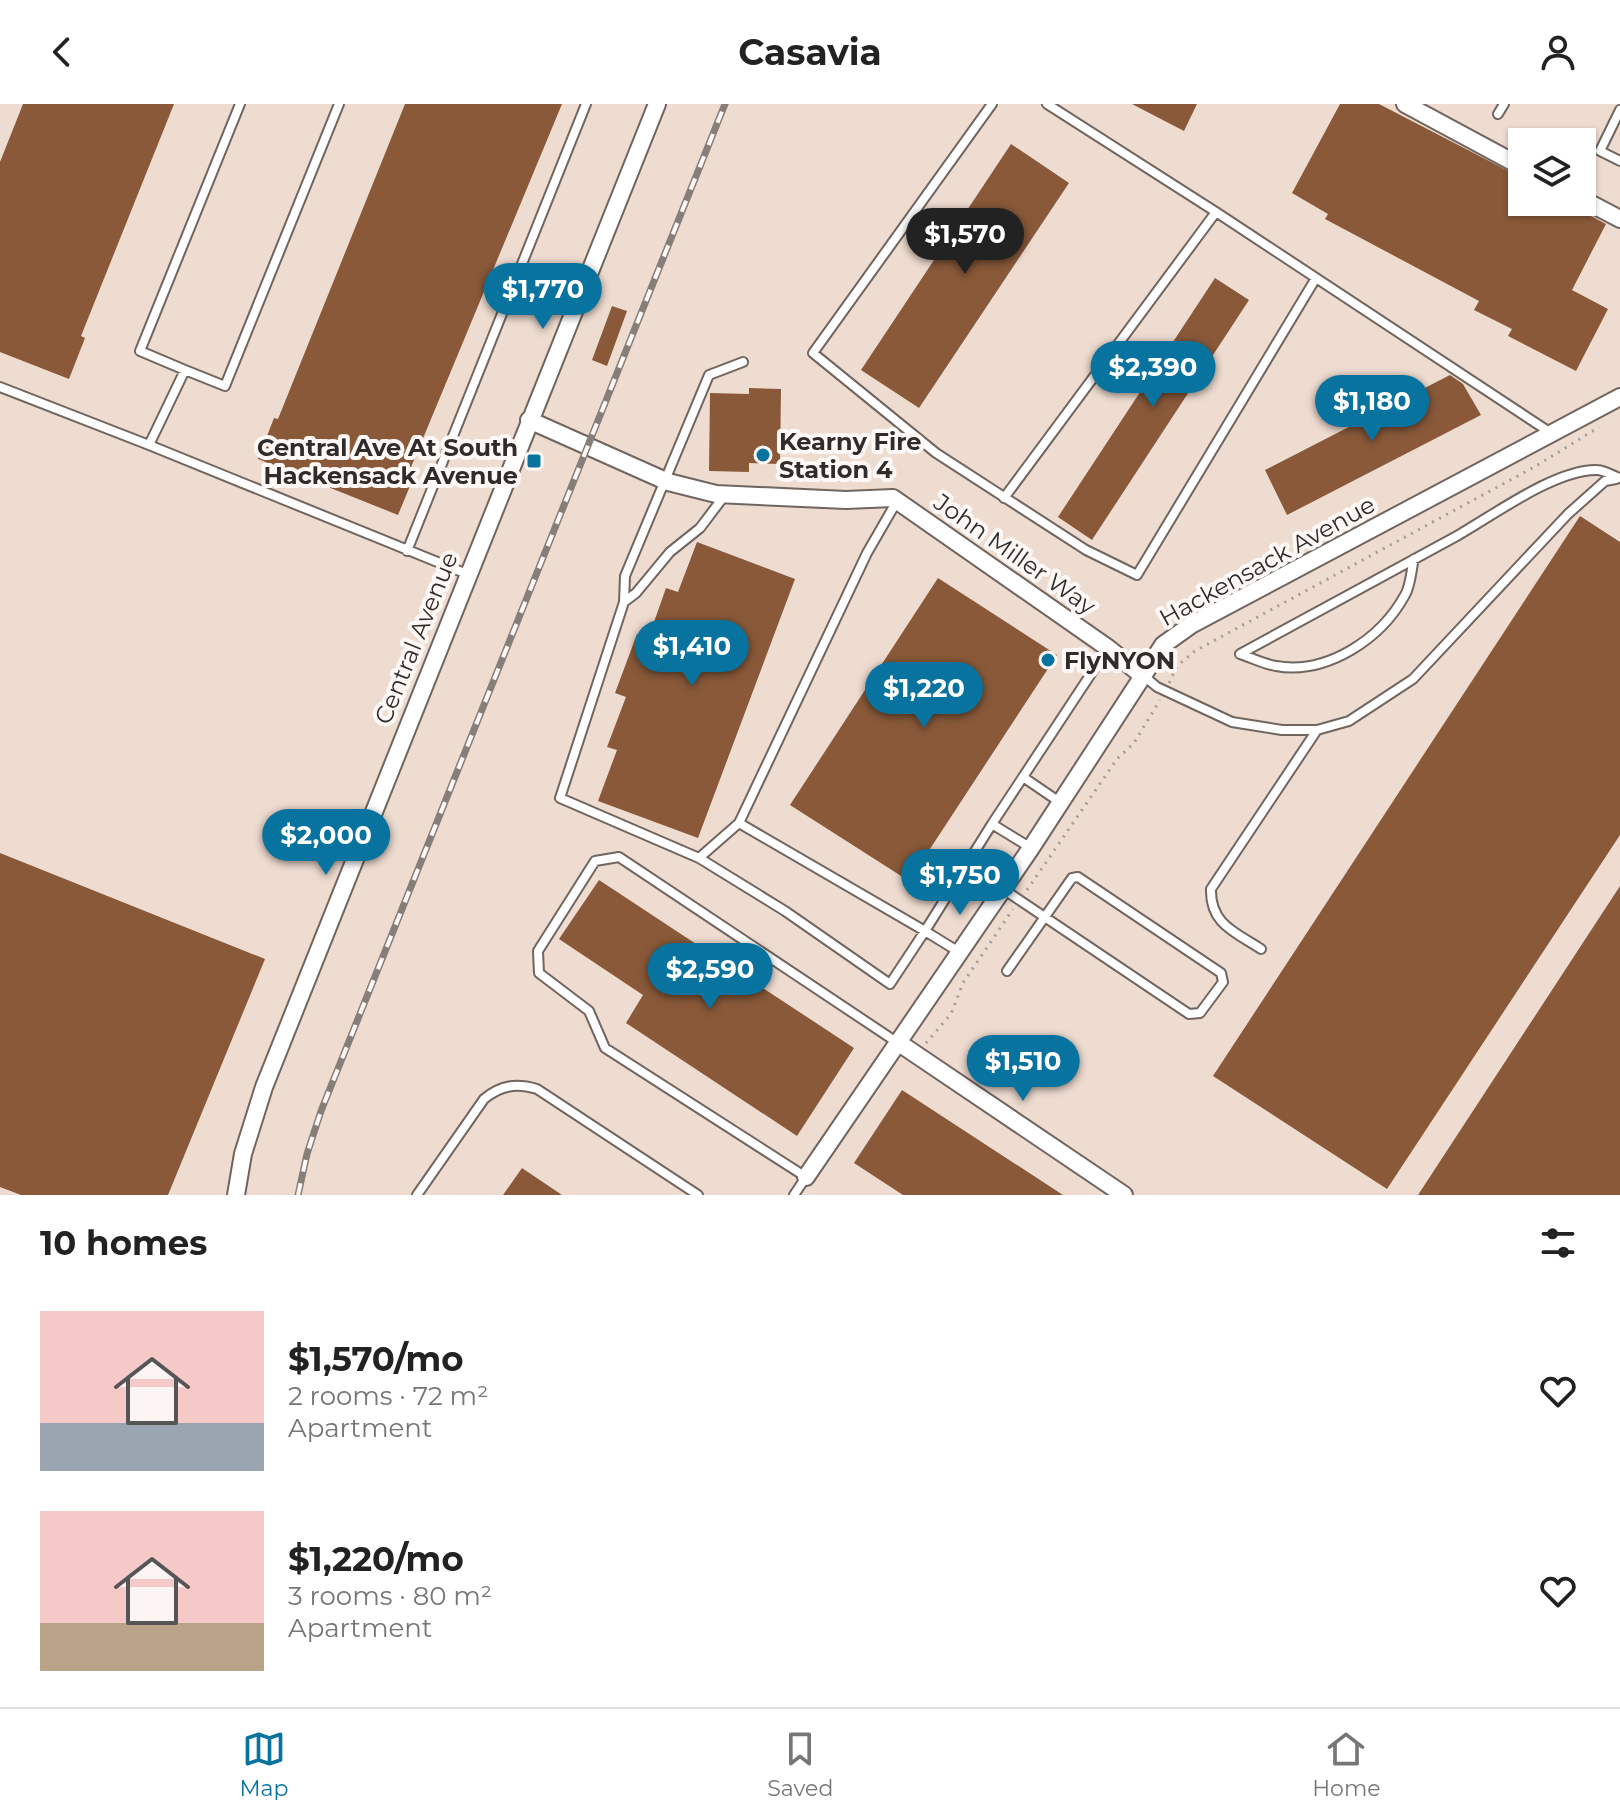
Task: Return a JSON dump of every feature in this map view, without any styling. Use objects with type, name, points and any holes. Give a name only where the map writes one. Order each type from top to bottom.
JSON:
[{"type":"street","name":"Central Avenue","points":[[236,1195],[243,1154],[264,1087],[657,104]]},
{"type":"street","points":[[1405,104],[1508,159]]},
{"type":"street","points":[[1596,204],[1618,213]]},
{"type":"street","name":"Hackensack Avenue","points":[[806,1177],[1031,848],[1163,645],[1191,625],[1620,397]]},
{"type":"street","name":"John Miller Way","points":[[529,420],[664,480],[726,494],[846,500],[893,498],[1108,648],[1143,676]]},
{"type":"street","points":[[899,1043],[1124,1195]]},
{"type":"lane","points":[[240,104],[140,351],[225,386],[339,104]]},
{"type":"lane","points":[[407,551],[586,104]]},
{"type":"lane","points":[[992,104],[813,353],[936,453],[1086,550],[1137,575],[1316,278]]},
{"type":"lane","points":[[1047,104],[1552,434]]},
{"type":"lane","points":[[1498,114],[1504,104]]},
{"type":"lane","points":[[1620,110],[1600,151],[1620,161]]},
{"type":"lane","points":[[1004,498],[1216,212]]},
{"type":"lane","points":[[743,362],[709,375],[664,480],[625,576],[624,602],[560,798],[699,858],[785,911],[890,984],[1108,648]]},
{"type":"lane","points":[[149,445],[185,370]]},
{"type":"lane","points":[[0,387],[467,574]]},
{"type":"lane","points":[[1414,559],[1407,593],[1390,617],[1348,653],[1325,663],[1294,667],[1275,666],[1240,654],[1528,493],[1573,475],[1598,470],[1620,478]]},
{"type":"lane","points":[[1143,676],[1157,687],[1232,722],[1282,730],[1317,730],[1349,721],[1413,679],[1568,514],[1605,481],[1620,478]]},
{"type":"lane","points":[[624,602],[636,593],[670,552],[700,528],[726,494]]},
{"type":"lane","points":[[699,858],[739,823],[867,553],[897,501]]},
{"type":"lane","points":[[1261,949],[1218,921],[1210,905],[1211,889],[1317,730]]},
{"type":"lane","points":[[1023,777],[1061,803]]},
{"type":"lane","points":[[739,823],[960,953]]},
{"type":"lane","points":[[992,824],[1031,848]]},
{"type":"lane","points":[[794,1195],[806,1177],[605,1048],[589,1011],[539,973],[538,951],[595,861],[619,857],[899,1043]]},
{"type":"lane","points":[[1003,889],[1044,916],[1189,1014],[1200,1013],[1223,982],[1221,973],[1078,877],[1072,878],[1044,916],[1007,971]]},
{"type":"lane","points":[[417,1195],[484,1099],[494,1090],[520,1084],[537,1089],[698,1195]]},
{"type":"path","points":[[1173,675],[1177,666],[1195,651],[1536,466],[1601,426]]},
{"type":"path","points":[[916,1055],[951,1014],[963,983],[1117,759],[1134,743],[1154,712]]},
{"type":"shaded area","points":[[0,104],[1620,104],[1620,1195],[0,1195]]},
{"type":"building","points":[[23,104],[174,104],[81,336],[85,338],[69,379],[0,352],[0,162]]},
{"type":"building","points":[[405,104],[562,104],[409,472],[415,474],[398,515],[258,459],[274,418],[278,419]]},
{"type":"building","points":[[1132,104],[1197,104],[1184,131]]},
{"type":"building","points":[[1340,104],[1379,104],[1508,171],[1508,216],[1591,216],[1606,224],[1572,290],[1608,309],[1576,371],[1508,336],[1512,329],[1474,310],[1479,301],[1325,219],[1328,214],[1292,193]]},
{"type":"building","points":[[1011,144],[1069,183],[919,408],[861,370]]},
{"type":"building","points":[[1215,278],[1249,300],[1092,540],[1058,517]]},
{"type":"building","points":[[612,306],[627,311],[607,366],[592,360]]},
{"type":"building","points":[[1450,375],[1463,384],[1481,415],[1287,515],[1265,470]]},
{"type":"building","points":[[749,388],[781,389],[780,464],[749,463],[749,472],[709,471],[710,393],[749,394]]},
{"type":"building","points":[[1580,516],[1620,542],[1620,835],[1387,1189],[1213,1076]]},
{"type":"building","points":[[697,542],[795,579],[698,838],[598,801],[617,750],[607,747],[626,697],[615,693],[637,634],[648,639],[666,588],[678,592]]},
{"type":"building","points":[[938,578],[1057,655],[909,881],[790,805]]},
{"type":"building","points":[[0,853],[265,959],[168,1195],[21,1195],[0,1187]]},
{"type":"building","points":[[599,880],[854,1048],[797,1136],[626,1023],[643,995],[559,939]]},
{"type":"building","points":[[1620,886],[1620,1195],[1418,1195]]},
{"type":"building","points":[[902,1090],[1063,1195],[903,1195],[854,1163]]},
{"type":"building","points":[[522,1168],[562,1195],[503,1195]]},
{"type":"railway","points":[[298,1195],[321,1111],[725,104]]},
{"type":"place","name":"Kearny Fire Station 4","points":[[763,455]]},
{"type":"place","name":"Central Ave At South Hackensack Avenue","points":[[534,461]]},
{"type":"place","name":"FlyNYON","points":[[1048,660]]}]
